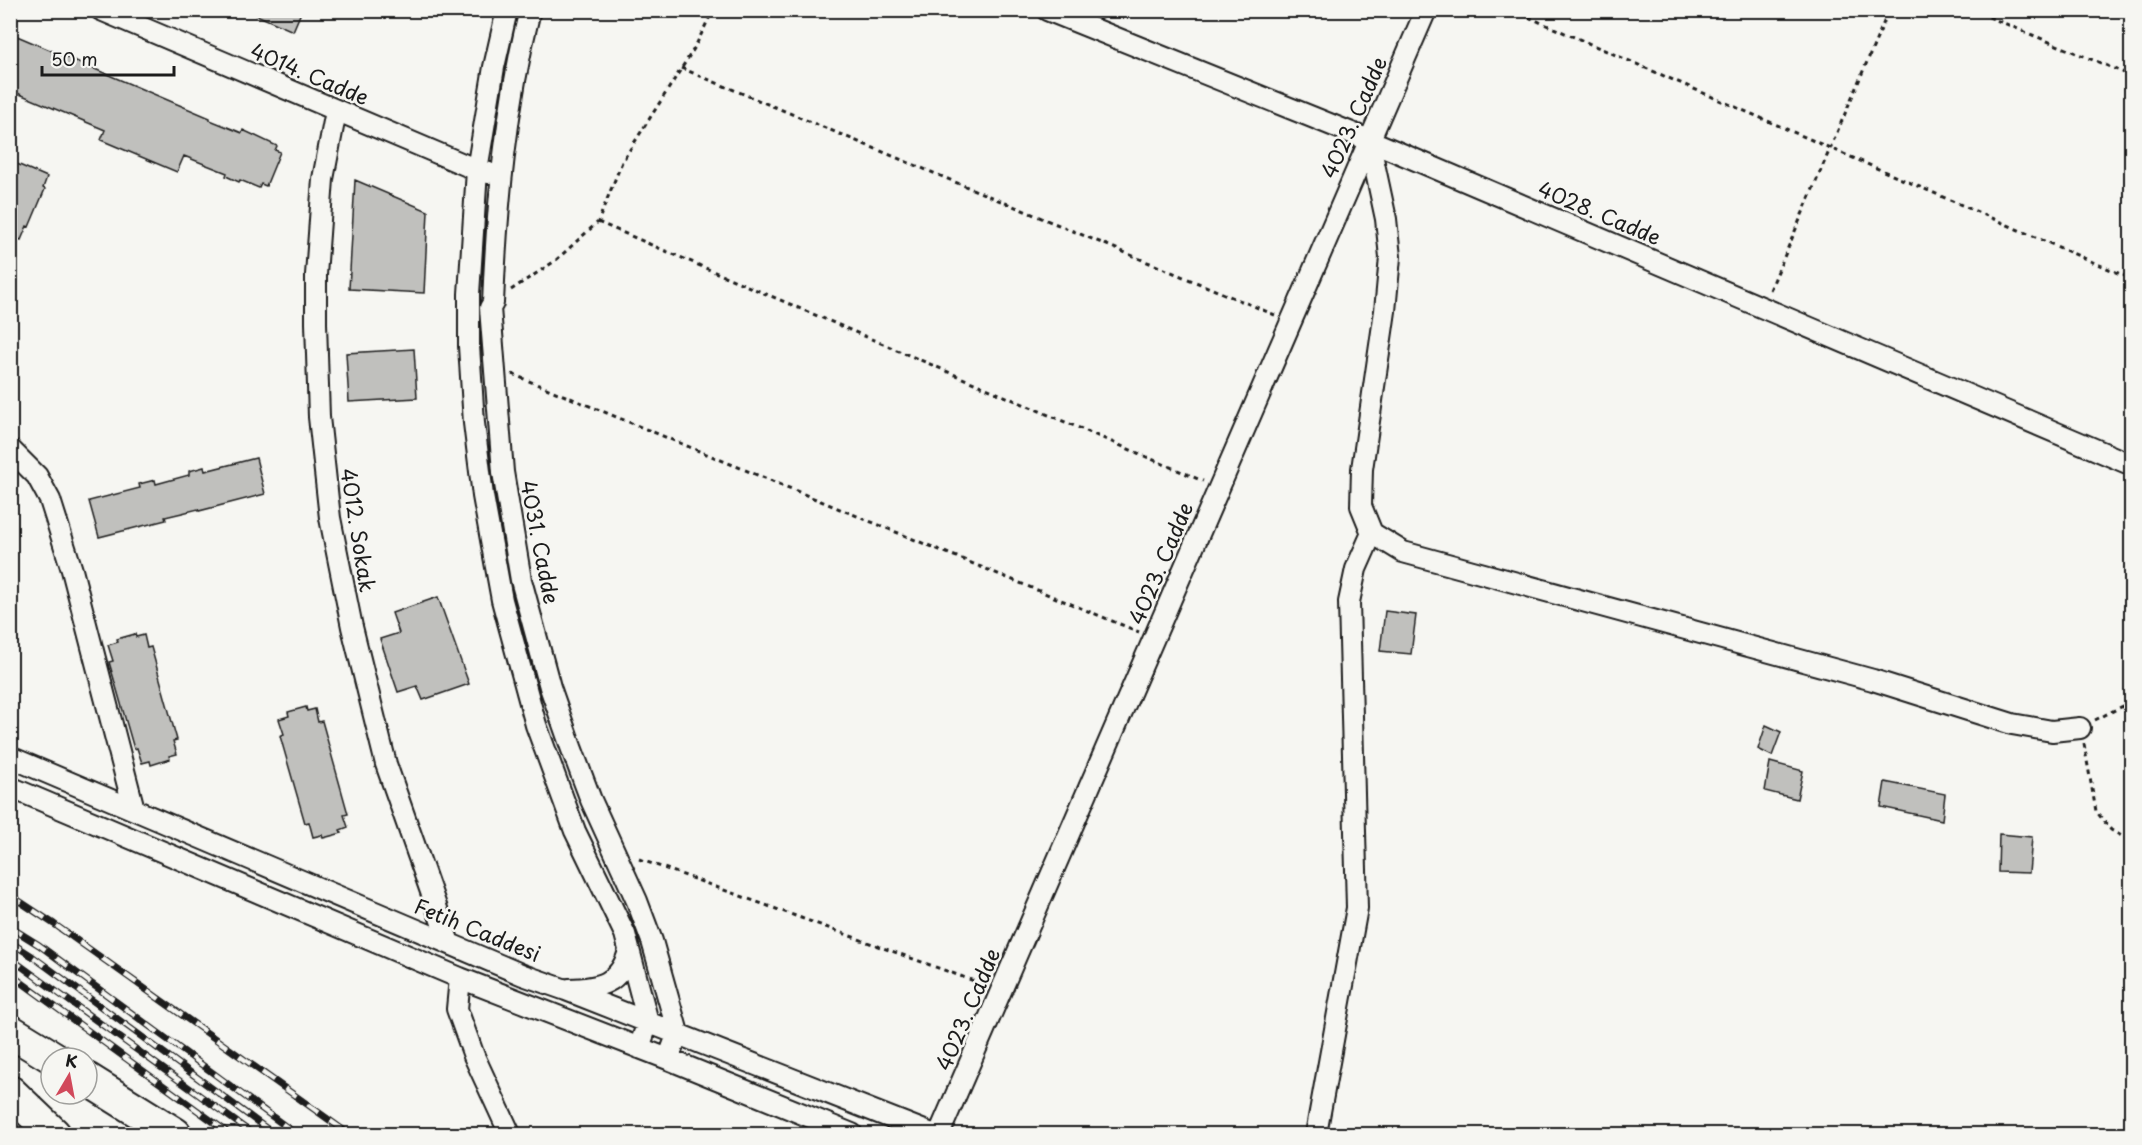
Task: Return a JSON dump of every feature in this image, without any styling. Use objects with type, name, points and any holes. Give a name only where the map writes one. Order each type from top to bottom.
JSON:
[{"type":"main road","points":[[10,1031],[39,1049]]},
{"type":"main road","points":[[99,1086],[175,1134]]},
{"type":"main road","points":[[10,1092],[54,1134]]},
{"type":"street","name":"4014. Cadde","points":[[101,10],[477,170],[501,177]]},
{"type":"street","points":[[507,10],[492,77],[477,170],[469,294],[469,346],[474,423],[491,548],[501,600],[536,724],[575,831],[625,934],[648,1022],[639,1048]]},
{"type":"street","name":"4031. Cadde","points":[[530,10],[521,46],[501,177],[493,303],[490,308],[503,472],[521,580],[550,687],[570,747],[615,858],[646,923],[678,1033]]},
{"type":"street","name":"4028. Cadde","points":[[1047,10],[1369,140],[2132,465]]},
{"type":"street","name":"4023. Cadde","points":[[939,1134],[1426,10]]},
{"type":"street","name":"4012. Sokak","points":[[336,111],[322,179],[316,275],[319,417],[330,518],[352,627],[386,764],[449,943]]},
{"type":"street","points":[[1369,140],[1386,219],[1390,257],[1362,469],[1361,506],[1372,533],[1404,552],[1873,680],[2012,724],[2052,731],[2080,728]]},
{"type":"street","points":[[10,449],[37,476],[50,500],[72,570],[134,809]]},
{"type":"street","points":[[1316,1134],[1357,908],[1349,602],[1356,569],[1372,533]]},
{"type":"street","name":"Fetih Caddesi","points":[[10,757],[523,975],[678,1033],[932,1134]]},
{"type":"street","points":[[10,787],[460,978],[852,1134]]},
{"type":"street","points":[[567,990],[604,984],[617,976],[625,965],[629,951]]},
{"type":"street","points":[[460,978],[457,1009],[474,1056],[510,1134]]},
{"type":"street","points":[[668,1059],[678,1033]]},
{"type":"path","points":[[493,303],[555,261],[598,222],[622,162],[695,47],[713,10]]},
{"type":"path","points":[[1512,10],[2132,279]]},
{"type":"path","points":[[1763,307],[1889,10]]},
{"type":"path","points":[[1972,10],[2132,76]]},
{"type":"path","points":[[681,68],[1291,321]]},
{"type":"path","points":[[598,222],[1219,487]]},
{"type":"path","points":[[494,366],[1154,639]]},
{"type":"path","points":[[2132,704],[2123,706],[2080,728],[2096,811],[2111,830],[2132,842]]},
{"type":"path","points":[[615,858],[627,855],[1001,991]]},
{"type":"building","points":[[245,10],[302,10],[293,31]]},
{"type":"building","points":[[10,33],[210,118],[210,120],[242,133],[243,130],[277,146],[275,150],[280,152],[266,186],[261,184],[259,188],[240,180],[239,182],[226,176],[227,173],[184,156],[177,172],[101,140],[105,130],[10,90]]},
{"type":"building","points":[[10,161],[47,177],[43,188],[45,189],[21,240],[10,236]]},
{"type":"building","points":[[355,180],[428,211],[424,293],[349,289]]},
{"type":"building","points":[[414,349],[417,398],[349,402],[346,353]]},
{"type":"building","points":[[256,458],[265,494],[165,517],[166,520],[99,537],[89,501],[140,488],[139,484],[155,480],[156,484],[189,475],[189,471],[204,467],[205,471]]},
{"type":"building","points":[[438,597],[469,684],[423,700],[417,686],[398,692],[380,639],[399,633],[392,613]]},
{"type":"building","points":[[1385,611],[1416,615],[1411,654],[1380,651]]},
{"type":"building","points":[[135,634],[136,637],[144,635],[147,648],[151,647],[177,740],[173,741],[177,754],[169,756],[170,759],[151,765],[150,761],[142,763],[137,748],[134,749],[109,662],[113,661],[108,645],[118,642],[117,639]]},
{"type":"building","points":[[306,707],[307,711],[315,709],[318,722],[322,721],[348,814],[344,815],[348,827],[340,830],[342,833],[323,838],[322,835],[313,837],[309,822],[305,823],[280,736],[284,734],[279,719],[289,716],[288,712]]},
{"type":"building","points":[[1766,725],[1781,732],[1772,756],[1758,749]]},
{"type":"building","points":[[1770,762],[1803,771],[1797,799],[1765,791]]},
{"type":"building","points":[[1885,782],[1945,794],[1942,820],[1881,807]]},
{"type":"building","points":[[1999,834],[2032,837],[2029,873],[1998,872]]},
{"type":"railway","points":[[10,895],[349,1134]]},
{"type":"railway","points":[[10,927],[39,945],[296,1134]]},
{"type":"railway","points":[[10,942],[274,1134]]},
{"type":"railway","points":[[10,958],[253,1134]]},
{"type":"railway","points":[[10,974],[230,1134]]}]
